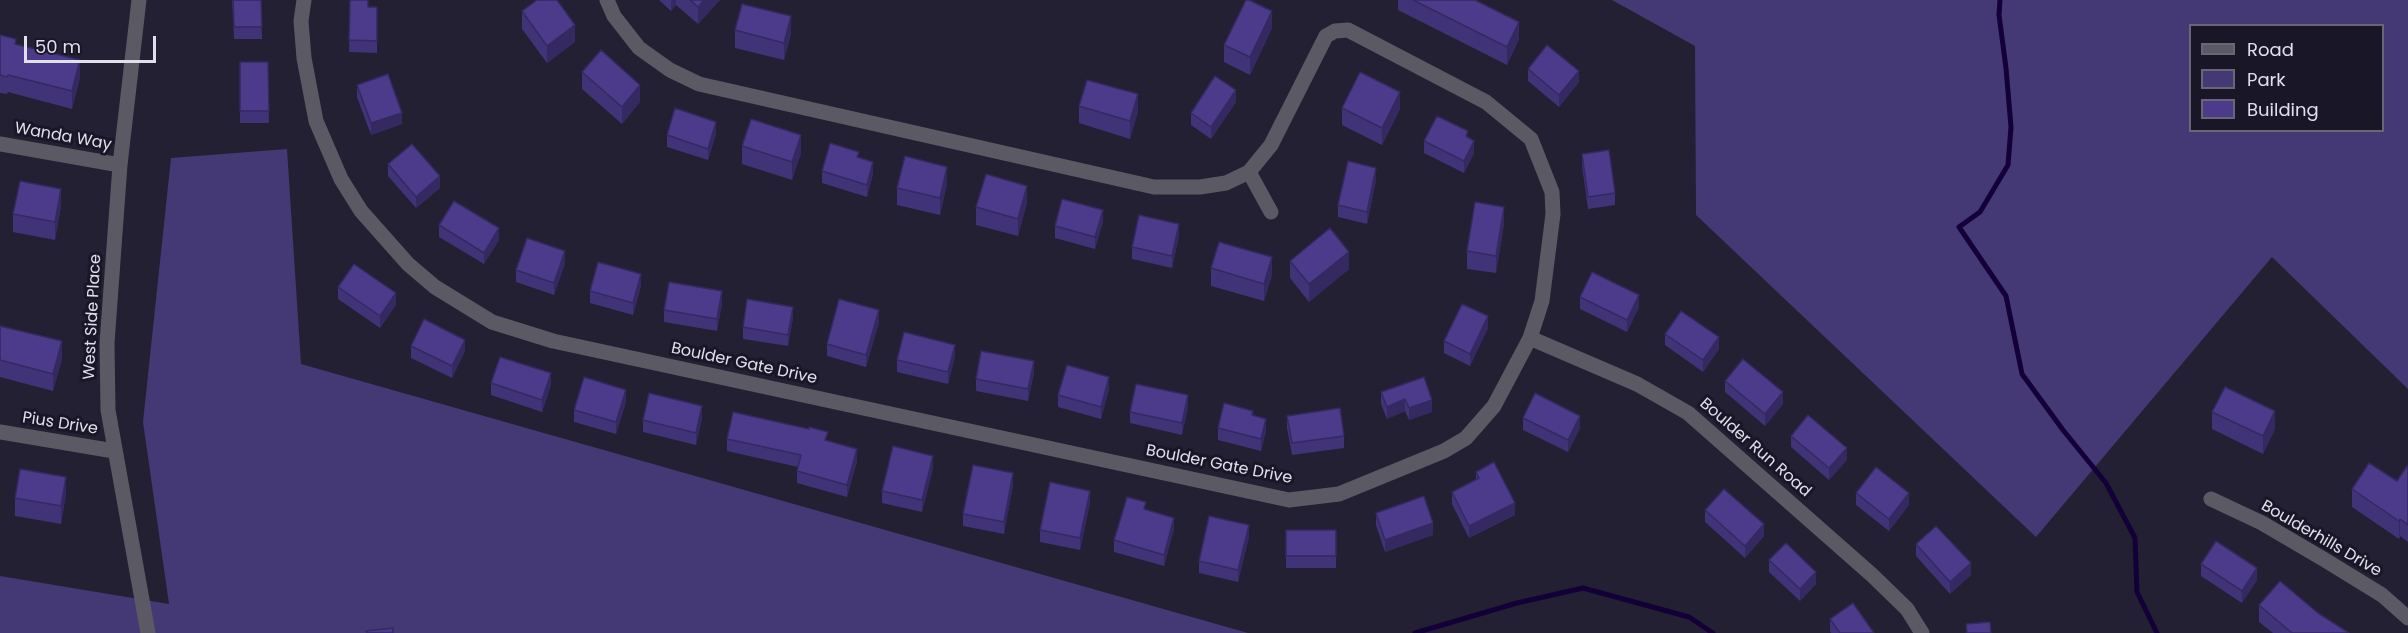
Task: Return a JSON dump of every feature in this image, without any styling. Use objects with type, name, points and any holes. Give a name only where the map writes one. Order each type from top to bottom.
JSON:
[{"type":"street","name":"West Side Place","points":[[140,0],[120,165],[107,343],[108,410],[148,633]]},
{"type":"street","name":"Boulder Gate Drive","points":[[303,0],[301,21],[304,58],[316,121],[341,179],[361,211],[408,264],[435,287],[492,322],[553,341],[1289,500],[1339,494],[1444,451],[1466,438],[1494,406],[1530,338],[1542,301],[1553,214],[1552,192],[1531,139],[1486,102],[1333,24],[1271,145],[1250,172],[1226,183],[1200,188],[1154,187],[699,84],[670,70],[639,48],[614,16],[607,0]]},
{"type":"street","name":"Wanda Way","points":[[0,144],[120,165]]},
{"type":"street","points":[[1250,172],[1271,212]]},
{"type":"street","name":"Boulder Run Road","points":[[1530,338],[1637,384],[1688,413],[1872,575],[1907,609],[1922,633]]},
{"type":"street","name":"Pius Drive","points":[[0,432],[114,451]]},
{"type":"street","name":"Boulderhills Drive","points":[[2211,499],[2262,523],[2325,560],[2382,595],[2408,618]]},
{"type":"green space","points":[[1612,0],[2408,0],[2408,389],[2272,257],[2036,537],[1696,215],[1695,46]]},
{"type":"green space","points":[[287,149],[301,364],[1248,633],[0,633],[0,576],[169,604],[143,422],[171,158]]},
{"type":"building","points":[[233,0],[261,0],[262,27],[234,27]]},
{"type":"building","points":[[350,0],[368,0],[368,7],[377,7],[377,41],[349,40]]},
{"type":"building","points":[[537,0],[557,0],[575,25],[547,46],[522,11]]},
{"type":"building","points":[[690,0],[704,0],[698,7]]},
{"type":"building","points":[[1246,0],[1272,11],[1250,57],[1224,45]]},
{"type":"building","points":[[1413,0],[1475,0],[1519,22],[1507,47]]},
{"type":"building","points":[[742,4],[791,16],[784,43],[735,30]]},
{"type":"building","points":[[0,35],[16,39],[15,44],[80,60],[72,91],[0,75]]},
{"type":"building","points":[[1547,45],[1579,71],[1559,95],[1528,69]]},
{"type":"building","points":[[601,50],[640,85],[622,107],[582,72]]},
{"type":"building","points":[[240,62],[268,62],[269,111],[240,111]]},
{"type":"building","points":[[1360,72],[1400,92],[1382,128],[1342,108]]},
{"type":"building","points":[[388,74],[402,113],[371,123],[357,85]]},
{"type":"building","points":[[1215,76],[1236,90],[1211,127],[1191,113]]},
{"type":"building","points":[[1087,80],[1138,94],[1130,121],[1079,106]]},
{"type":"building","points":[[675,108],[716,122],[708,149],[667,135]]},
{"type":"building","points":[[1437,116],[1468,131],[1466,136],[1474,141],[1464,161],[1424,141]]},
{"type":"building","points":[[751,119],[801,135],[792,162],[742,146]]},
{"type":"building","points":[[830,143],[859,152],[857,157],[873,162],[867,185],[822,171]]},
{"type":"building","points":[[412,144],[440,176],[416,197],[388,164]]},
{"type":"building","points":[[1609,150],[1615,193],[1588,197],[1582,154]]},
{"type":"building","points":[[905,156],[947,167],[940,198],[897,188]]},
{"type":"building","points":[[1348,161],[1376,168],[1367,212],[1338,205]]},
{"type":"building","points":[[986,174],[1027,186],[1018,219],[976,207]]},
{"type":"building","points":[[20,181],[61,189],[55,222],[13,214]]},
{"type":"building","points":[[1062,199],[1103,210],[1095,237],[1055,226]]},
{"type":"building","points":[[454,201],[499,228],[484,253],[439,225]]},
{"type":"building","points":[[1475,202],[1504,207],[1496,256],[1467,251]]},
{"type":"building","points":[[1139,215],[1179,224],[1172,256],[1132,247]]},
{"type":"building","points":[[1330,228],[1349,252],[1309,284],[1290,261]]},
{"type":"building","points":[[527,238],[565,251],[554,283],[516,270]]},
{"type":"building","points":[[1219,242],[1272,257],[1264,284],[1211,268]]},
{"type":"building","points":[[598,262],[641,274],[633,303],[590,291]]},
{"type":"building","points":[[354,264],[396,293],[380,316],[338,287]]},
{"type":"building","points":[[1592,272],[1639,295],[1627,320],[1580,297]]},
{"type":"building","points":[[669,282],[722,291],[717,319],[664,310]]},
{"type":"building","points":[[747,299],[793,307],[788,335],[743,327]]},
{"type":"building","points":[[839,299],[879,310],[866,355],[827,344]]},
{"type":"building","points":[[1462,304],[1488,316],[1470,354],[1444,341]]},
{"type":"building","points":[[1681,311],[1719,337],[1703,360],[1665,334]]},
{"type":"building","points":[[424,319],[465,340],[452,366],[411,346]]},
{"type":"building","points":[[0,326],[62,341],[53,374],[0,360]]},
{"type":"building","points":[[904,332],[955,345],[948,372],[897,360]]},
{"type":"building","points":[[981,351],[1034,361],[1028,389],[976,379]]},
{"type":"building","points":[[500,357],[551,373],[542,400],[491,383]]},
{"type":"building","points":[[1743,359],[1783,392],[1765,414],[1725,381]]},
{"type":"building","points":[[1067,365],[1109,377],[1101,407],[1058,395]]},
{"type":"building","points":[[584,377],[626,390],[616,422],[574,410]]},
{"type":"building","points":[[1424,377],[1432,400],[1409,408],[1405,399],[1387,407],[1381,392]]},
{"type":"building","points":[[1136,384],[1188,395],[1182,423],[1130,412]]},
{"type":"building","points":[[2225,387],[2275,411],[2263,436],[2212,412]]},
{"type":"building","points":[[649,393],[702,406],[696,433],[643,420]]},
{"type":"building","points":[[1535,393],[1580,416],[1568,440],[1523,418]]},
{"type":"building","points":[[1224,403],[1253,411],[1252,415],[1266,419],[1261,439],[1218,428]]},
{"type":"building","points":[[1340,408],[1344,436],[1292,443],[1287,416]]},
{"type":"building","points":[[733,412],[828,432],[825,440],[857,449],[847,485],[797,471],[801,455],[727,439]]},
{"type":"building","points":[[1808,415],[1847,448],[1829,468],[1791,436]]},
{"type":"building","points":[[893,446],[933,456],[922,500],[882,491]]},
{"type":"building","points":[[1494,462],[1515,503],[1469,526],[1452,492],[1479,478],[1476,472]]},
{"type":"building","points":[[2369,463],[2397,481],[2408,466],[2408,525],[2352,489]]},
{"type":"building","points":[[973,465],[1013,473],[1004,522],[963,514]]},
{"type":"building","points":[[1876,467],[1909,493],[1889,519],[1856,493]]},
{"type":"building","points":[[20,469],[66,477],[61,506],[15,498]]},
{"type":"building","points":[[1050,482],[1090,491],[1080,538],[1040,530]]},
{"type":"building","points":[[1724,489],[1764,524],[1745,546],[1705,510]]},
{"type":"building","points":[[1424,496],[1433,523],[1385,540],[1376,513]]},
{"type":"building","points":[[1127,497],[1146,502],[1144,509],[1174,518],[1164,555],[1114,540]]},
{"type":"building","points":[[1209,516],[1249,525],[1238,570],[1199,561]]},
{"type":"building","points":[[1936,526],[1971,563],[1950,582],[1916,544]]},
{"type":"building","points":[[1286,530],[1336,530],[1336,556],[1286,556]]},
{"type":"building","points":[[2216,541],[2257,568],[2242,591],[2201,564]]},
{"type":"building","points":[[1786,543],[1816,572],[1800,589],[1769,560]]},
{"type":"building","points":[[2280,581],[2318,613],[2349,633],[2292,633],[2259,605]]},
{"type":"building","points":[[1853,603],[1874,633],[1840,633],[1830,619]]},
{"type":"building","points":[[1990,622],[1991,633],[1967,633],[1966,624]]},
{"type":"building","points":[[393,628],[393,633],[367,633],[366,631]]},
{"type":"waterway","points":[[2000,0],[1999,15],[2011,127],[2008,165],[1980,212],[1959,227],[2006,296],[2022,374],[2106,483],[2135,538],[2137,592],[2157,633]]},
{"type":"waterway","points":[[1415,633],[1517,603],[1583,588],[1689,617],[1713,633]]}]
